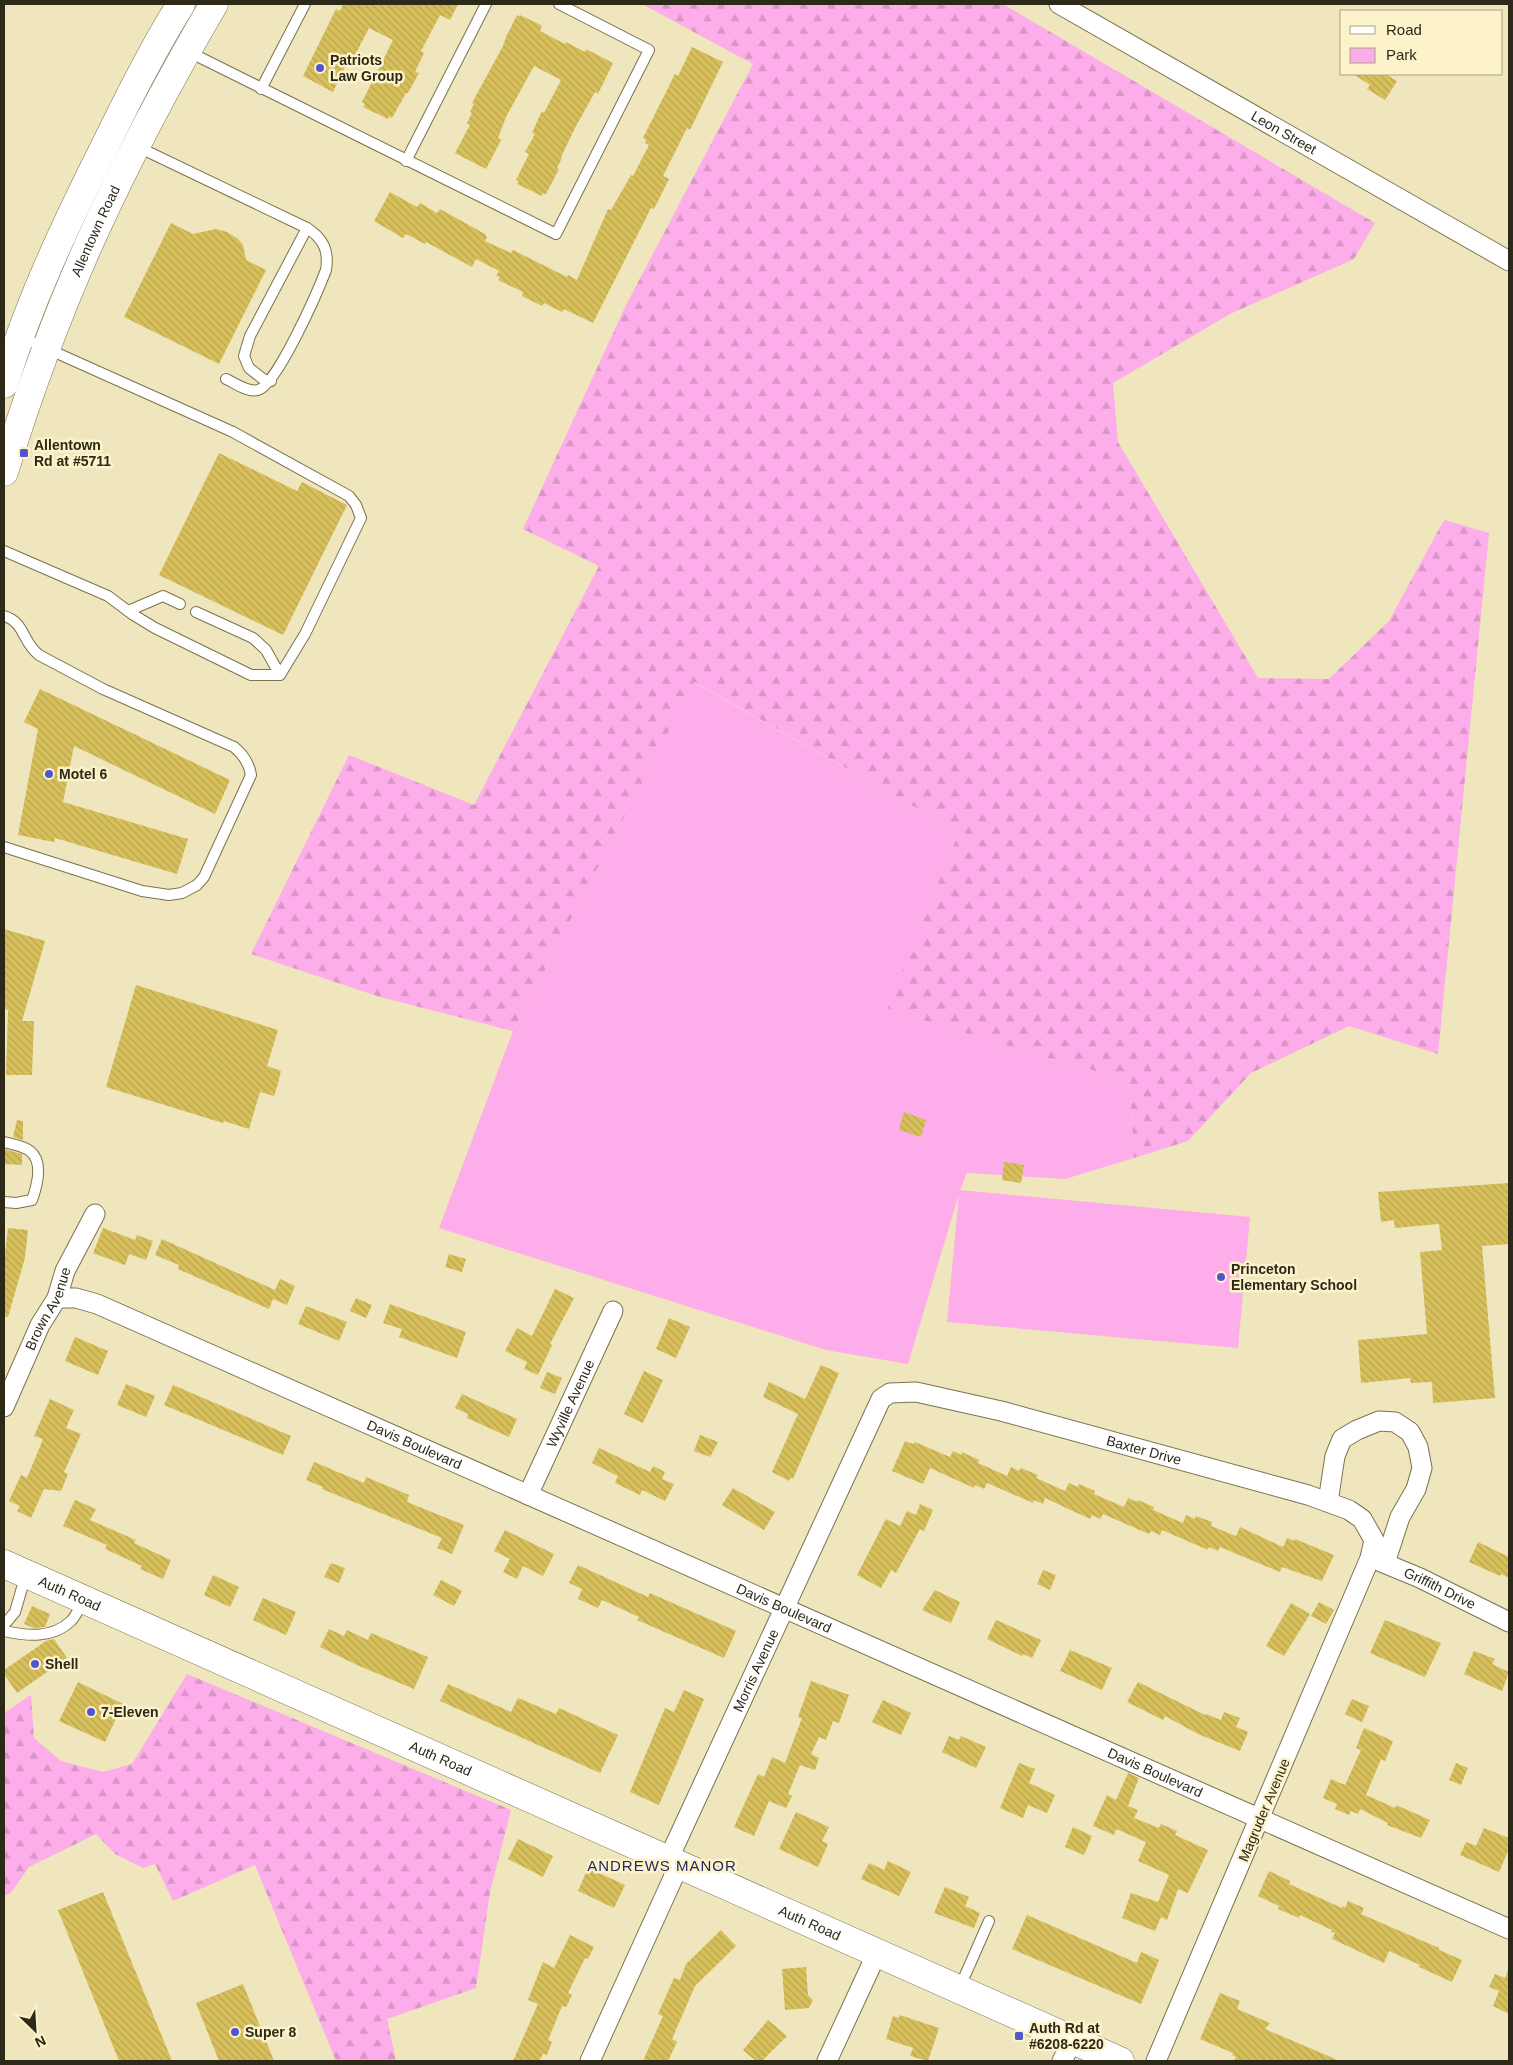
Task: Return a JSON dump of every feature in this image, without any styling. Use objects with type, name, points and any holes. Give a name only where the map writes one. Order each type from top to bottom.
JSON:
[{"type":"main road","name":"Allentown Road","points":[[4,384],[20,337],[56,246],[123,140],[173,44],[181,4]]},
{"type":"main road","name":"Allentown Road","points":[[173,44],[214,4]]},
{"type":"main road","name":"Allentown Road","points":[[4,472],[46,348],[92,236],[123,140]]},
{"type":"main road","name":"Auth Road","points":[[15,1569],[959,1990],[1068,2051],[1120,2061]]},
{"type":"street","name":"Leon Street","points":[[1059,4],[1509,261]]},
{"type":"street","name":"Brown Avenue","points":[[4,1407],[40,1325],[57,1298],[65,1271],[96,1214]]},
{"type":"street","name":"Davis Boulevard","points":[[57,1298],[76,1298],[97,1304],[1509,1929]]},
{"type":"street","name":"Wyville Avenue","points":[[528,1495],[613,1311]]},
{"type":"street","name":"Baxter Drive","points":[[881,1399],[890,1393],[916,1392],[1002,1411],[1308,1494],[1349,1510],[1362,1519],[1374,1540],[1378,1560]]},
{"type":"street","name":"Morris Avenue","points":[[590,2061],[784,1608],[881,1399]]},
{"type":"street","name":"Magruder Avenue","points":[[1156,2061],[1260,1819],[1378,1560],[1416,1489],[1422,1468],[1418,1447],[1410,1432],[1395,1422],[1379,1421],[1357,1430],[1342,1440],[1335,1456],[1328,1502]]},
{"type":"street","name":"Griffith Drive","points":[[1378,1560],[1420,1578],[1509,1622]]},
{"type":"street","points":[[827,2061],[877,1953]]},
{"type":"lane","points":[[261,89],[306,4]]},
{"type":"lane","points":[[406,161],[486,4]]},
{"type":"lane","points":[[173,44],[556,234],[649,50],[559,4]]},
{"type":"lane","points":[[123,140],[307,228],[324,243],[328,258],[326,270],[293,340],[270,381],[260,390],[250,390],[226,379]]},
{"type":"lane","points":[[270,381],[263,379],[250,368],[244,356],[250,336],[307,228]]},
{"type":"lane","points":[[20,337],[233,432],[348,496],[356,504],[361,518],[305,634],[280,675]]},
{"type":"lane","points":[[4,551],[108,596],[155,628],[251,674],[280,675]]},
{"type":"lane","points":[[128,611],[163,596],[180,604]]},
{"type":"lane","points":[[196,612],[253,638],[266,650],[280,675]]},
{"type":"lane","points":[[4,616],[13,619],[21,628],[30,648],[39,655],[103,689],[234,747],[250,766],[251,775],[204,877],[197,885],[182,893],[169,895],[142,891],[4,847]]},
{"type":"lane","points":[[4,1142],[29,1150],[37,1158],[38,1184],[32,1200],[16,1203],[4,1202]]},
{"type":"lane","points":[[4,1625],[14,1612],[15,1569]]},
{"type":"lane","points":[[4,1631],[28,1636],[47,1634],[72,1620],[84,1600]]},
{"type":"lane","points":[[959,1990],[989,1921]]},
{"type":"green space","points":[[642,4],[1003,4],[1375,223],[1354,259],[1230,314],[1113,383],[1118,442],[1258,678],[1329,679],[1389,621],[1444,520],[1489,533],[1438,1054],[1349,1026],[1251,1073],[1188,1141],[1134,1158],[1129,1080],[1030,1053],[887,1009],[959,832],[694,682],[513,1031],[380,997],[251,954],[349,755],[474,805],[599,566],[523,529],[626,305],[753,64]]},
{"type":"green space","points":[[693,682],[959,832],[888,1009],[1030,1053],[1129,1080],[1134,1158],[1065,1179],[967,1173],[960,1190],[1250,1217],[1238,1348],[947,1322],[959,1194],[908,1364],[826,1350],[439,1228],[513,1031]]},
{"type":"green space","points":[[187,1674],[511,1810],[490,1892],[476,1988],[387,2019],[396,2061],[336,2061],[255,1865],[173,1901],[155,1864],[143,1868],[115,1854],[96,1834],[29,1867],[10,1894],[4,1895],[4,1713],[31,1695],[34,1738],[61,1761],[103,1772],[132,1764]]},
{"type":"building","points":[[343,4],[458,4],[450,20],[440,15],[421,51],[424,53],[415,72],[419,73],[392,118],[389,116],[388,119],[363,107],[365,104],[362,102],[393,40],[369,28],[350,65],[347,63],[333,92],[303,76],[336,9],[340,11]]},
{"type":"building","points":[[517,15],[541,25],[540,31],[565,44],[566,42],[585,52],[586,49],[613,63],[598,94],[595,92],[575,128],[561,157],[557,168],[559,169],[546,194],[543,193],[542,196],[517,184],[519,181],[516,180],[529,154],[525,152],[535,134],[532,133],[542,111],[544,113],[561,80],[534,66],[506,117],[498,138],[501,140],[486,169],[455,153],[470,125],[467,123],[472,113],[470,112],[474,104],[472,103],[503,46]]},
{"type":"building","points":[[692,47],[723,62],[690,130],[687,128],[663,176],[669,179],[654,209],[651,208],[593,323],[564,309],[562,312],[544,303],[542,306],[522,296],[523,292],[498,280],[500,277],[496,276],[499,271],[476,259],[472,267],[426,242],[425,244],[406,234],[403,238],[374,221],[390,192],[417,207],[420,203],[437,213],[440,209],[485,234],[487,237],[485,241],[511,253],[513,250],[567,277],[568,275],[577,280],[608,209],[611,210],[631,175],[633,176],[649,145],[645,143],[646,140],[643,138],[675,74],[678,76]]},
{"type":"building","points":[[1355,75],[1387,75],[1397,81],[1385,100],[1367,89],[1370,85]]},
{"type":"building","points":[[171,223],[193,234],[216,229],[227,232],[238,239],[243,245],[246,260],[266,270],[219,364],[124,317]]},
{"type":"building","points":[[219,453],[297,491],[302,482],[347,505],[283,635],[159,575]]},
{"type":"building","points":[[40,689],[230,780],[215,814],[74,746],[63,802],[188,839],[177,874],[55,838],[54,842],[18,835],[38,729],[24,722]]},
{"type":"building","points":[[4,929],[45,941],[22,1021],[34,1021],[32,1075],[6,1075],[8,1010],[4,1009]]},
{"type":"building","points":[[136,985],[278,1030],[267,1066],[281,1071],[277,1087],[274,1096],[260,1092],[249,1129],[224,1121],[223,1123],[106,1087]]},
{"type":"building","points":[[904,1112],[926,1120],[921,1137],[899,1130]]},
{"type":"building","points":[[17,1120],[23,1121],[23,1140],[13,1137]]},
{"type":"building","points":[[4,1149],[22,1154],[22,1165],[4,1164]]},
{"type":"building","points":[[1004,1162],[1024,1165],[1021,1183],[1002,1180]]},
{"type":"building","points":[[1509,1183],[1509,1244],[1482,1246],[1495,1398],[1433,1403],[1432,1382],[1411,1383],[1410,1378],[1361,1383],[1358,1340],[1427,1334],[1420,1252],[1442,1250],[1439,1224],[1395,1228],[1394,1220],[1381,1222],[1378,1192]]},
{"type":"building","points":[[8,1228],[28,1230],[25,1258],[8,1317],[4,1317],[4,1262]]},
{"type":"building","points":[[103,1228],[135,1240],[137,1235],[153,1241],[146,1260],[129,1254],[125,1265],[93,1253]]},
{"type":"building","points":[[162,1239],[275,1290],[280,1279],[295,1286],[287,1305],[273,1299],[269,1309],[178,1269],[179,1265],[155,1255]]},
{"type":"building","points":[[449,1254],[466,1259],[462,1272],[445,1267]]},
{"type":"building","points":[[555,1289],[574,1298],[550,1344],[552,1345],[538,1375],[524,1369],[527,1362],[505,1351],[517,1328],[532,1336]]},
{"type":"building","points":[[356,1298],[372,1305],[366,1318],[350,1311]]},
{"type":"building","points":[[390,1304],[466,1332],[457,1358],[399,1337],[402,1329],[383,1323]]},
{"type":"building","points":[[306,1306],[347,1322],[339,1341],[298,1324]]},
{"type":"building","points":[[669,1318],[690,1327],[676,1358],[656,1349]]},
{"type":"building","points":[[75,1337],[108,1351],[98,1375],[65,1361]]},
{"type":"building","points":[[821,1365],[839,1373],[793,1479],[790,1478],[789,1481],[772,1472],[798,1414],[763,1397],[769,1382],[805,1399]]},
{"type":"building","points":[[644,1371],[663,1380],[643,1423],[624,1414]]},
{"type":"building","points":[[547,1372],[562,1378],[555,1394],[540,1388]]},
{"type":"building","points":[[126,1384],[155,1396],[146,1417],[117,1405]]},
{"type":"building","points":[[173,1385],[291,1436],[283,1455],[164,1405]]},
{"type":"building","points":[[462,1394],[517,1419],[509,1437],[467,1418],[468,1414],[455,1408]]},
{"type":"building","points":[[50,1399],[74,1410],[66,1428],[81,1434],[64,1472],[68,1474],[61,1491],[44,1489],[31,1518],[17,1511],[20,1506],[9,1501],[21,1475],[27,1478],[43,1439],[34,1436]]},
{"type":"building","points":[[700,1435],[718,1442],[710,1457],[694,1451]]},
{"type":"building","points":[[905,1441],[913,1444],[915,1442],[950,1457],[953,1451],[961,1455],[962,1452],[979,1460],[978,1463],[1007,1476],[1011,1467],[1019,1471],[1021,1468],[1038,1475],[1036,1478],[1065,1491],[1069,1483],[1078,1487],[1079,1484],[1095,1491],[1094,1494],[1124,1507],[1128,1498],[1137,1502],[1138,1500],[1154,1507],[1153,1510],[1183,1523],[1186,1515],[1195,1519],[1196,1516],[1212,1522],[1211,1526],[1236,1536],[1240,1527],[1283,1547],[1287,1538],[1294,1541],[1295,1539],[1334,1555],[1322,1581],[1282,1567],[1280,1572],[1220,1547],[1218,1551],[1209,1547],[1208,1550],[1162,1530],[1160,1535],[1151,1531],[1149,1534],[1103,1514],[1100,1519],[1092,1515],[1090,1519],[1045,1498],[1043,1504],[1034,1500],[1033,1503],[987,1483],[984,1489],[975,1485],[974,1488],[930,1468],[923,1484],[892,1471]]},
{"type":"building","points":[[599,1448],[650,1472],[653,1466],[665,1472],[662,1479],[674,1484],[665,1501],[642,1490],[640,1495],[615,1483],[618,1476],[592,1463]]},
{"type":"building","points":[[314,1462],[364,1483],[366,1477],[409,1495],[407,1502],[464,1525],[452,1554],[437,1548],[442,1538],[322,1489],[323,1487],[306,1480]]},
{"type":"building","points":[[733,1488],[775,1512],[764,1530],[722,1505]]},
{"type":"building","points":[[75,1500],[96,1509],[90,1520],[136,1540],[134,1543],[171,1560],[163,1579],[140,1569],[142,1566],[105,1549],[107,1545],[63,1526]]},
{"type":"building","points":[[920,1504],[933,1510],[924,1531],[920,1529],[896,1573],[891,1570],[881,1588],[857,1575],[886,1519],[900,1526],[907,1511],[916,1515]]},
{"type":"building","points":[[505,1530],[554,1554],[543,1576],[523,1566],[517,1579],[503,1572],[510,1559],[494,1551]]},
{"type":"building","points":[[1478,1542],[1509,1557],[1509,1578],[1469,1562]]},
{"type":"building","points":[[331,1563],[345,1568],[339,1583],[324,1577]]},
{"type":"building","points":[[578,1565],[648,1597],[650,1593],[736,1631],[724,1658],[637,1620],[639,1617],[602,1600],[598,1608],[578,1599],[582,1589],[569,1583]]},
{"type":"building","points":[[1043,1570],[1056,1575],[1050,1590],[1037,1584]]},
{"type":"building","points":[[213,1575],[239,1587],[230,1607],[204,1595]]},
{"type":"building","points":[[441,1580],[462,1591],[454,1606],[433,1595]]},
{"type":"building","points":[[935,1590],[960,1602],[951,1623],[922,1610]]},
{"type":"building","points":[[263,1598],[296,1612],[286,1635],[253,1620]]},
{"type":"building","points":[[1319,1602],[1334,1610],[1326,1624],[1311,1616]]},
{"type":"building","points":[[1291,1603],[1310,1614],[1284,1656],[1266,1646]]},
{"type":"building","name":"Shell","points":[[32,1606],[50,1614],[45,1627],[34,1628],[24,1624]]},
{"type":"building","points":[[996,1620],[1041,1640],[1032,1658],[1023,1654],[1022,1656],[987,1639]]},
{"type":"building","points":[[1385,1620],[1441,1643],[1425,1677],[1370,1653]]},
{"type":"building","points":[[329,1629],[344,1636],[347,1630],[368,1640],[371,1633],[428,1657],[414,1689],[320,1647]]},
{"type":"building","name":"Shell","points":[[54,1639],[67,1658],[17,1693],[4,1674],[4,1670],[46,1641]]},
{"type":"building","points":[[1070,1650],[1112,1668],[1102,1690],[1060,1671]]},
{"type":"building","points":[[1474,1651],[1495,1659],[1492,1664],[1509,1672],[1502,1691],[1464,1674]]},
{"type":"building","points":[[811,1681],[849,1695],[839,1723],[833,1721],[826,1740],[819,1737],[811,1754],[819,1758],[815,1770],[800,1765],[788,1794],[792,1796],[786,1808],[769,1801],[754,1836],[734,1827],[758,1774],[764,1777],[772,1757],[785,1763],[802,1718],[798,1717]]},
{"type":"building","name":"7-Eleven","points":[[78,1682],[123,1704],[105,1742],[59,1721]]},
{"type":"building","points":[[1138,1682],[1205,1715],[1221,1720],[1224,1712],[1240,1718],[1236,1727],[1248,1732],[1240,1751],[1198,1734],[1165,1716],[1163,1720],[1127,1702]]},
{"type":"building","points":[[448,1684],[511,1712],[518,1698],[556,1714],[559,1708],[618,1735],[600,1773],[440,1701]]},
{"type":"building","points":[[684,1690],[704,1699],[659,1805],[630,1792],[665,1708],[674,1712]]},
{"type":"building","points":[[1352,1699],[1369,1706],[1362,1722],[1345,1714]]},
{"type":"building","points":[[883,1700],[911,1713],[901,1735],[872,1722]]},
{"type":"building","points":[[1364,1728],[1393,1741],[1385,1761],[1381,1759],[1366,1795],[1395,1808],[1396,1805],[1430,1820],[1421,1838],[1387,1825],[1388,1823],[1360,1809],[1358,1814],[1351,1811],[1349,1815],[1335,1809],[1337,1804],[1323,1798],[1331,1779],[1345,1785],[1361,1750],[1356,1748]]},
{"type":"building","points":[[949,1736],[959,1740],[961,1736],[986,1747],[976,1768],[942,1752]]},
{"type":"building","points":[[1019,1763],[1035,1769],[1029,1783],[1055,1795],[1047,1813],[1028,1805],[1023,1818],[1000,1808]]},
{"type":"building","points":[[1456,1763],[1468,1768],[1461,1785],[1449,1780]]},
{"type":"building","points":[[1128,1773],[1139,1778],[1128,1806],[1138,1810],[1134,1818],[1159,1828],[1161,1824],[1177,1831],[1175,1835],[1208,1850],[1188,1893],[1178,1889],[1167,1920],[1161,1917],[1155,1931],[1122,1918],[1131,1893],[1158,1902],[1169,1875],[1138,1861],[1146,1842],[1116,1829],[1114,1835],[1093,1826],[1107,1795],[1116,1800]]},
{"type":"building","points":[[796,1812],[829,1827],[822,1841],[828,1844],[818,1867],[779,1849]]},
{"type":"building","points":[[1073,1827],[1092,1836],[1084,1855],[1065,1847]]},
{"type":"building","points":[[1484,1828],[1509,1838],[1509,1849],[1499,1872],[1460,1855],[1466,1842],[1476,1846]]},
{"type":"building","points":[[518,1839],[553,1856],[543,1877],[508,1859]]},
{"type":"building","points":[[888,1861],[911,1872],[899,1896],[861,1879],[869,1863],[884,1870]]},
{"type":"building","points":[[588,1868],[625,1885],[614,1908],[578,1891]]},
{"type":"building","points":[[1269,1871],[1290,1881],[1289,1884],[1342,1908],[1342,1906],[1345,1908],[1348,1901],[1364,1908],[1361,1914],[1462,1960],[1452,1982],[1389,1951],[1384,1963],[1332,1939],[1335,1933],[1331,1932],[1332,1930],[1300,1915],[1299,1918],[1278,1909],[1279,1906],[1258,1896]]},
{"type":"building","points":[[945,1887],[969,1897],[965,1906],[980,1913],[974,1928],[934,1913]]},
{"type":"building","points":[[103,1892],[172,2061],[119,2061],[58,1910]]},
{"type":"building","points":[[1027,1915],[1137,1963],[1141,1952],[1159,1960],[1141,2004],[1012,1949]]},
{"type":"building","points":[[721,1930],[736,1946],[695,1986],[672,2039],[677,2042],[668,2061],[643,2061],[663,2016],[658,2014],[674,1978],[680,1980],[686,1964]]},
{"type":"building","points":[[570,1935],[594,1947],[588,1959],[585,1958],[568,1993],[572,1995],[566,2007],[562,2006],[548,2040],[552,2042],[547,2055],[543,2054],[539,2061],[513,2061],[538,2004],[528,2000],[543,1962],[554,1968]]},
{"type":"building","points":[[806,1967],[808,1995],[813,2000],[809,2008],[785,2010],[782,1969]]},
{"type":"building","points":[[1509,1968],[1509,2014],[1493,2006],[1499,1991],[1489,1987],[1495,1974],[1505,1978]]},
{"type":"building","name":"Super 8","points":[[243,1984],[274,2061],[219,2061],[196,2003]]},
{"type":"building","points":[[1220,1993],[1240,2001],[1237,2009],[1270,2023],[1265,2029],[1340,2061],[1234,2061],[1236,2057],[1232,2055],[1233,2053],[1200,2039]]},
{"type":"building","points":[[900,2015],[939,2028],[928,2061],[910,2056],[913,2048],[886,2039],[893,2016],[899,2018]]},
{"type":"building","points":[[768,2020],[787,2036],[762,2061],[756,2061],[743,2050]]},
{"type":"place","name":"Patriots Law Group","points":[[320,68]]},
{"type":"place","name":"Allentown Rd at #5711","points":[[24,453]]},
{"type":"place","name":"Motel 6","points":[[49,774]]},
{"type":"place","name":"Princeton Elementary School","points":[[1221,1277]]},
{"type":"place","name":"Shell","points":[[35,1664]]},
{"type":"place","name":"7-Eleven","points":[[91,1712]]},
{"type":"place","name":"Super 8","points":[[235,2032]]},
{"type":"place","name":"Auth Rd at #6208-6220","points":[[1019,2036]]},
{"type":"district","name":"ANDREWS MANOR","points":[[662,1866]]}]
